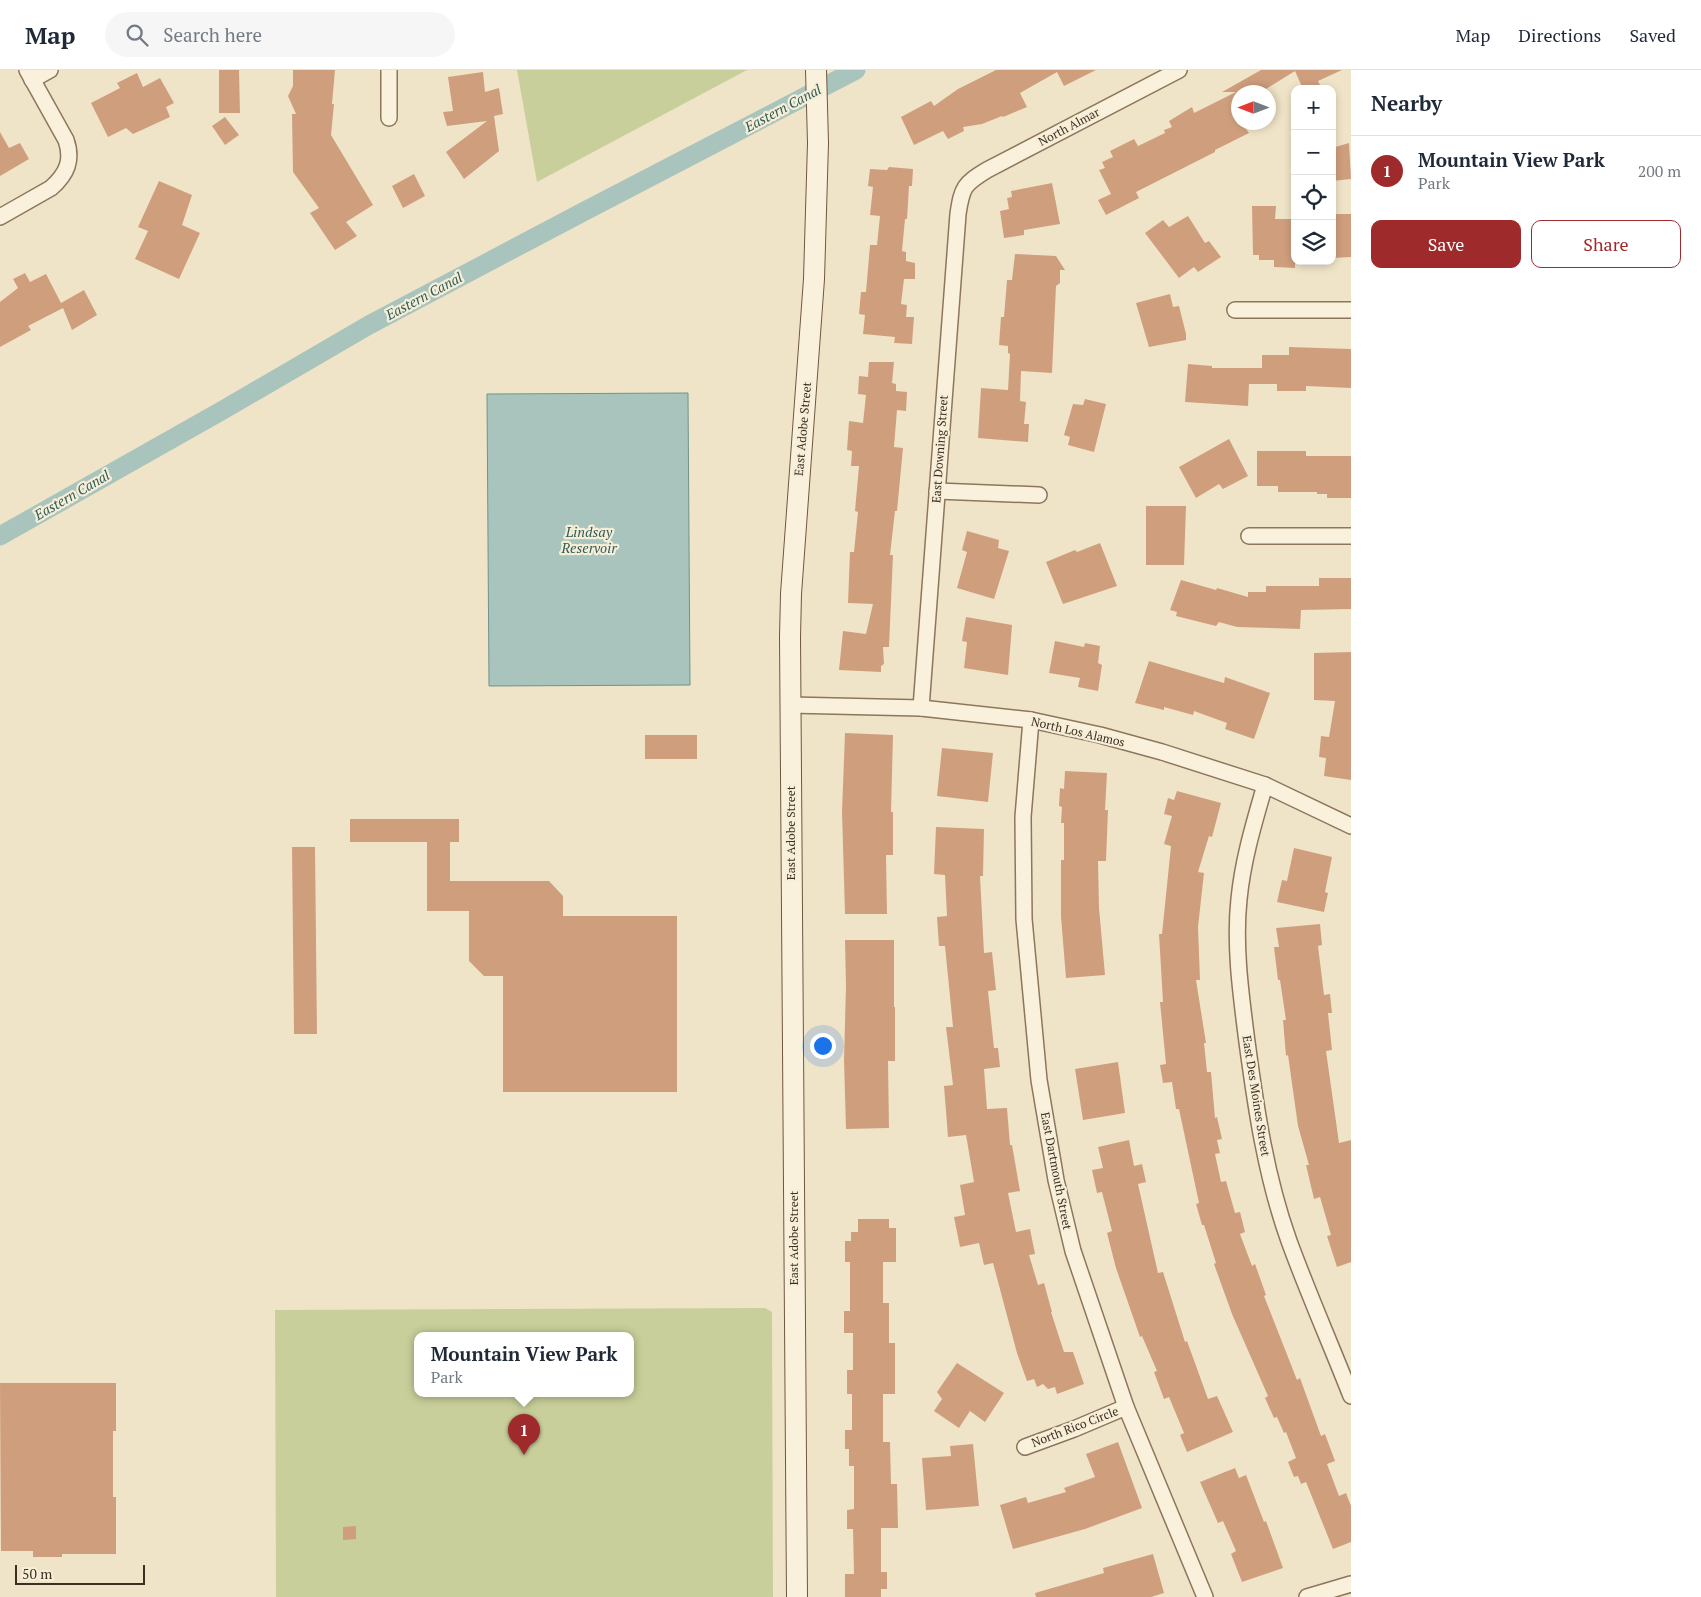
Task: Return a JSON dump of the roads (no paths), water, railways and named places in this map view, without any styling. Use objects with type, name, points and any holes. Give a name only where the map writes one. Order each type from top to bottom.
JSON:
[{"type":"street","points":[[0,218],[52,188],[59,182],[69,166],[69,148],[66,140],[29,75],[50,70]]},
{"type":"street","points":[[389,70],[389,118]]},
{"type":"street","name":"East Adobe Street","points":[[797,1597],[790,705],[791,594],[814,279],[817,208],[816,70]]},
{"type":"street","name":"North Almar","points":[[962,190],[970,181],[987,170],[1179,70]]},
{"type":"street","name":"East Downing Street","points":[[921,708],[958,214],[962,190]]},
{"type":"street","points":[[1235,310],[1351,310]]},
{"type":"street","points":[[937,490],[1039,495]]},
{"type":"street","points":[[1249,536],[1351,536]]},
{"type":"street","name":"North Los Alamos","points":[[790,705],[921,708],[1031,720],[1100,735],[1162,752],[1265,785],[1351,826]]},
{"type":"street","name":"East Dartmouth Street","points":[[1031,720],[1023,817],[1024,919],[1040,1080],[1056,1180],[1072,1251],[1126,1407],[1205,1597]]},
{"type":"street","name":"East Des Moines Street","points":[[1265,785],[1249,838],[1237,920],[1239,976],[1256,1111],[1270,1175],[1289,1240],[1351,1396]]},
{"type":"street","name":"North Rico Circle","points":[[1024,1447],[1126,1407]]},
{"type":"street","points":[[1307,1597],[1351,1584]]},
{"type":"water","name":"Lindsay Reservoir","points":[[688,393],[690,685],[489,686],[487,394]]},
{"type":"waterway","name":"Eastern Canal","points":[[0,536],[369,325],[856,70]]},
{"type":"place","name":"Mountain View Park","points":[[524,1455]]}]
